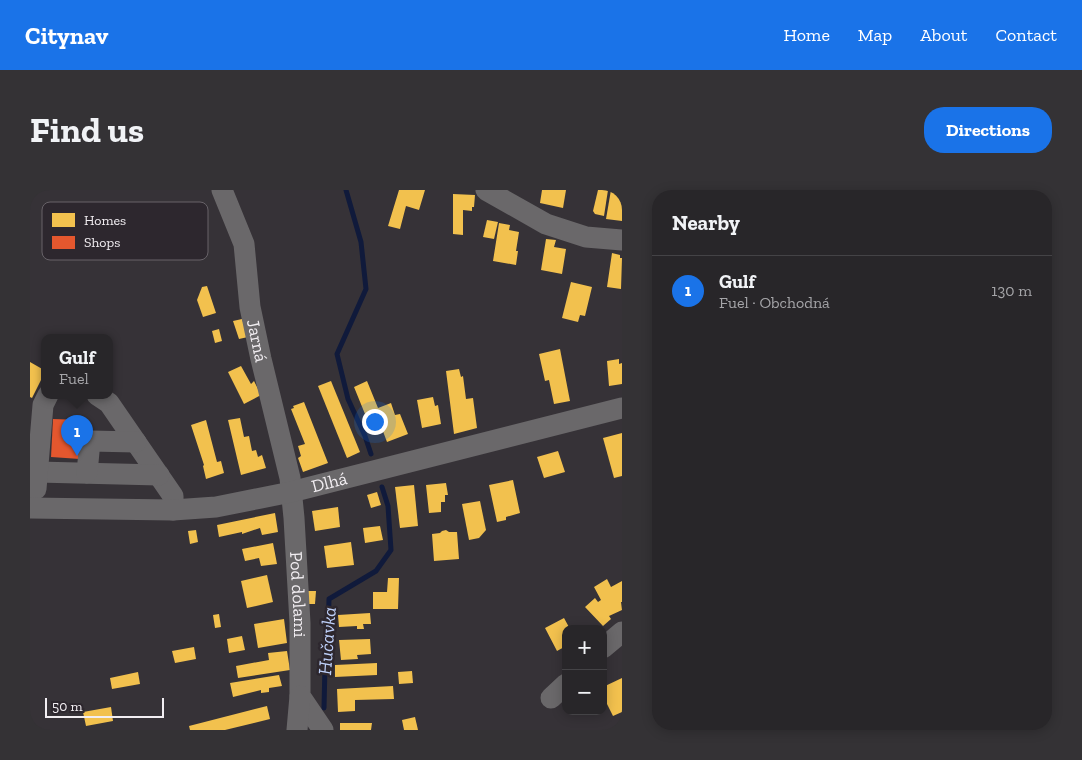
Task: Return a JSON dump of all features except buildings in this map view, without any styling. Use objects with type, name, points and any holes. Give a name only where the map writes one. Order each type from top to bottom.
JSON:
[{"type":"street","name":"Jarná","points":[[222,190],[244,244],[250,307],[290,478],[291,492]]},
{"type":"street","points":[[486,190],[546,224],[586,237],[622,240]]},
{"type":"street","points":[[34,492],[43,405],[46,399]]},
{"type":"street","points":[[104,399],[110,403],[173,496],[173,510]]},
{"type":"street","name":"Dlhá","points":[[34,492],[173,510],[216,508],[291,492],[622,408]]},
{"type":"street","points":[[88,463],[90,441],[148,459]]},
{"type":"street","points":[[34,492],[88,463],[148,459]]},
{"type":"street","name":"Pod dolami","points":[[291,492],[300,623],[300,696],[297,730]]},
{"type":"street","points":[[607,645],[622,632]]},
{"type":"street","points":[[300,696],[323,730]]},
{"type":"waterway","name":"Hučavka","points":[[346,190],[361,242],[366,289],[337,354],[348,399],[371,454]]},
{"type":"waterway","name":"Hučavka","points":[[324,708],[329,599],[376,571],[391,550],[388,506],[382,487]]},
{"type":"place","name":"Gulf","points":[[77,456]]}]
